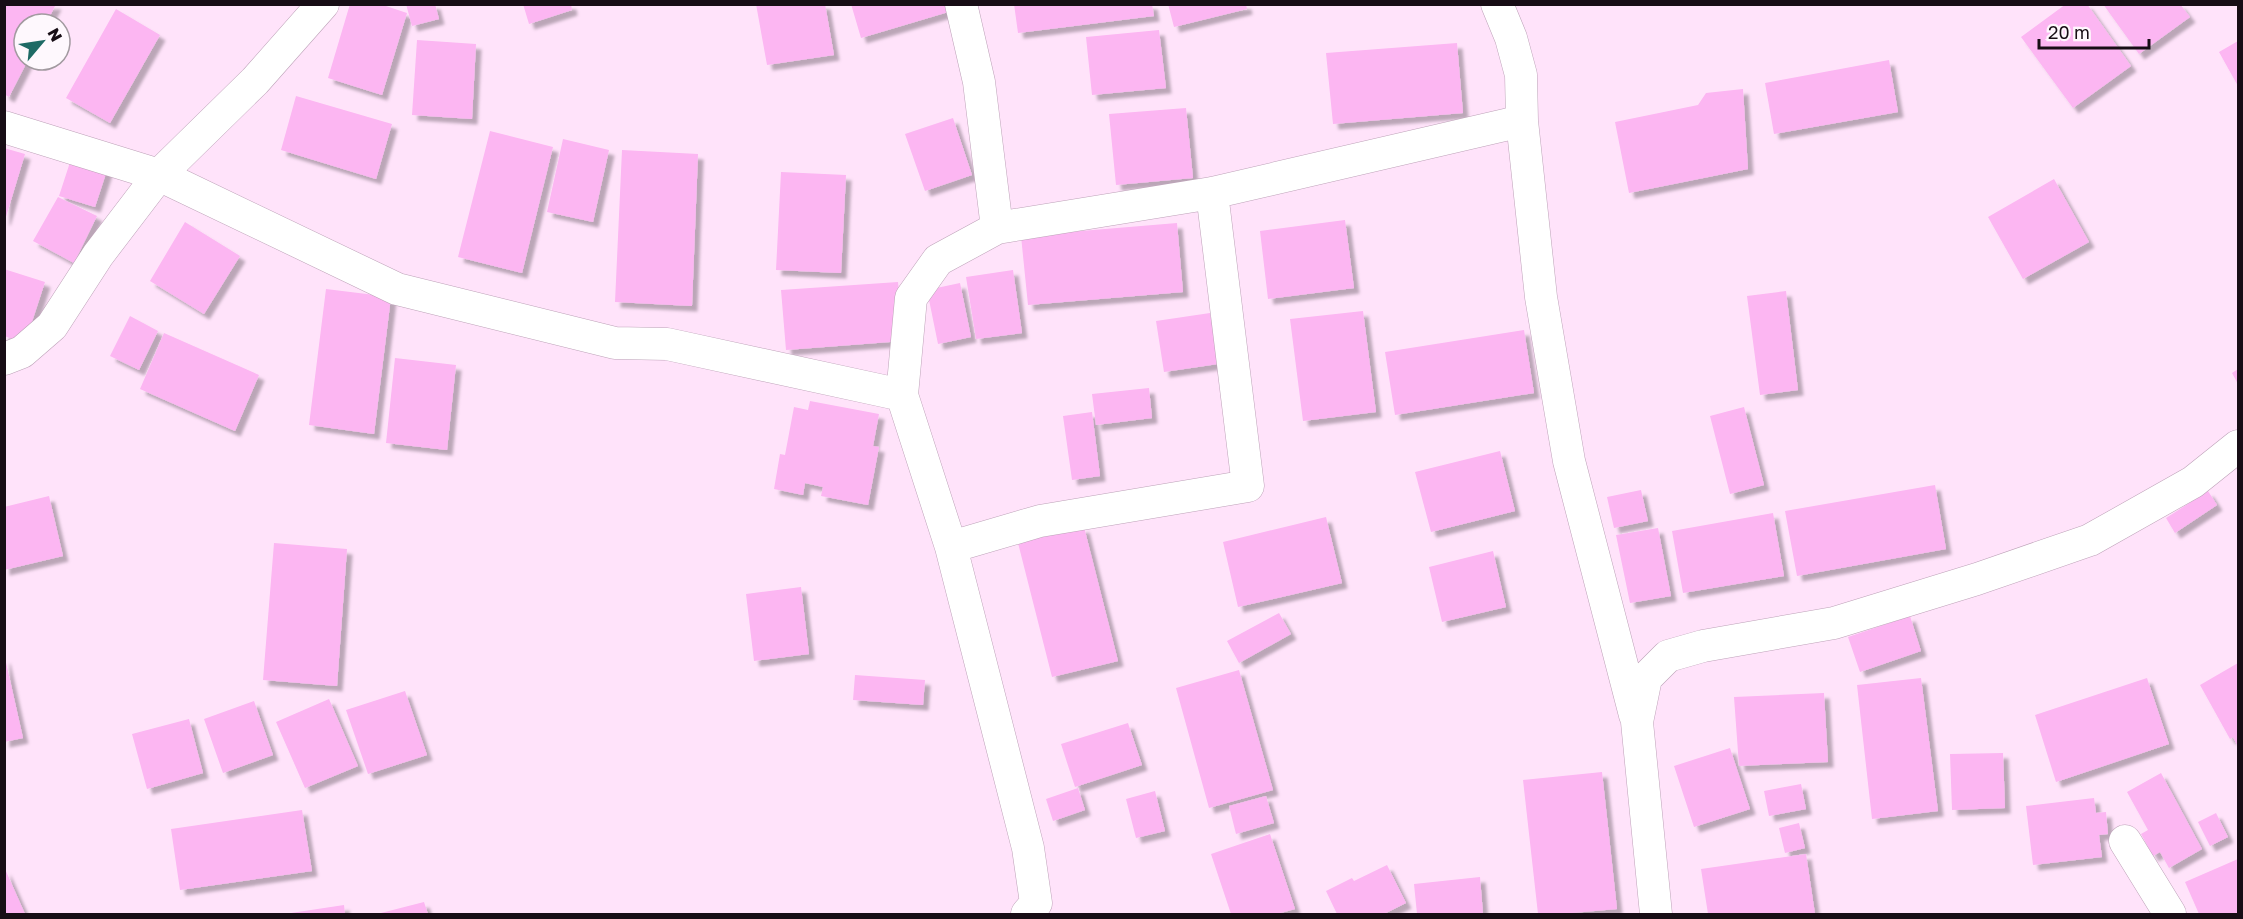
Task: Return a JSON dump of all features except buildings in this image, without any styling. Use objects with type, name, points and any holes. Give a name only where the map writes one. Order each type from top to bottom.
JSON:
[{"type":"street","points":[[4,359],[22,352],[52,326],[98,255],[159,175],[255,81],[322,4]]},
{"type":"street","points":[[961,4],[979,82],[997,228]]},
{"type":"street","points":[[1497,4],[1521,75],[1522,121],[1541,297],[1569,461],[1636,722],[1656,915]]},
{"type":"street","points":[[1027,915],[1036,903],[1028,849],[951,547],[902,395],[911,297],[938,260],[997,228],[1212,193],[1522,121]]},
{"type":"street","points":[[4,127],[159,175],[397,289],[615,343],[667,344],[902,395]]},
{"type":"street","points":[[951,547],[1040,521],[1248,486],[1212,193]]},
{"type":"street","points":[[1636,722],[1646,678],[1668,656],[1703,646],[1834,623],[1977,579],[2090,540],[2193,483],[2238,446]]},
{"type":"street","points":[[2125,842],[2170,915]]}]
